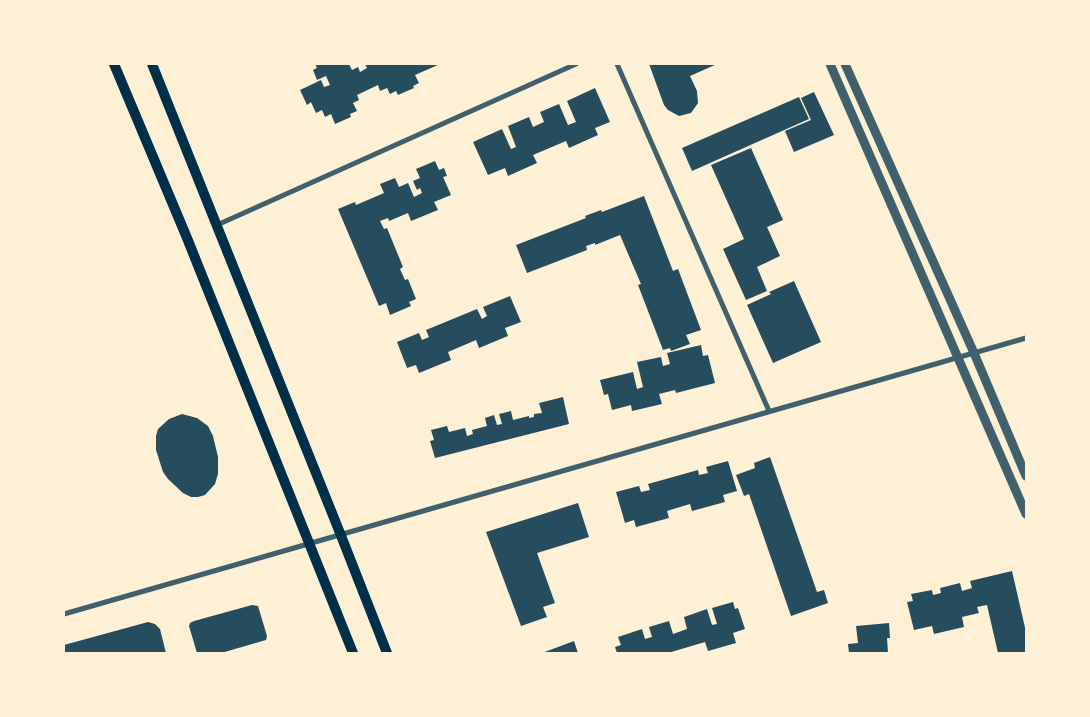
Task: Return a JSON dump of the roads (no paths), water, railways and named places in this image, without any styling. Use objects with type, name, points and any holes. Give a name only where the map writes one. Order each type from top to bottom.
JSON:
[{"type":"main road","points":[[114,64],[187,238],[353,653]]},
{"type":"main road","points":[[152,64],[340,533],[386,653]]},
{"type":"street","points":[[216,225],[576,64]]},
{"type":"street","points":[[617,64],[770,411]]},
{"type":"street","points":[[830,64],[1026,514]]},
{"type":"street","points":[[845,64],[974,352],[1026,476]]},
{"type":"street","points":[[64,614],[340,533],[1026,338]]}]
